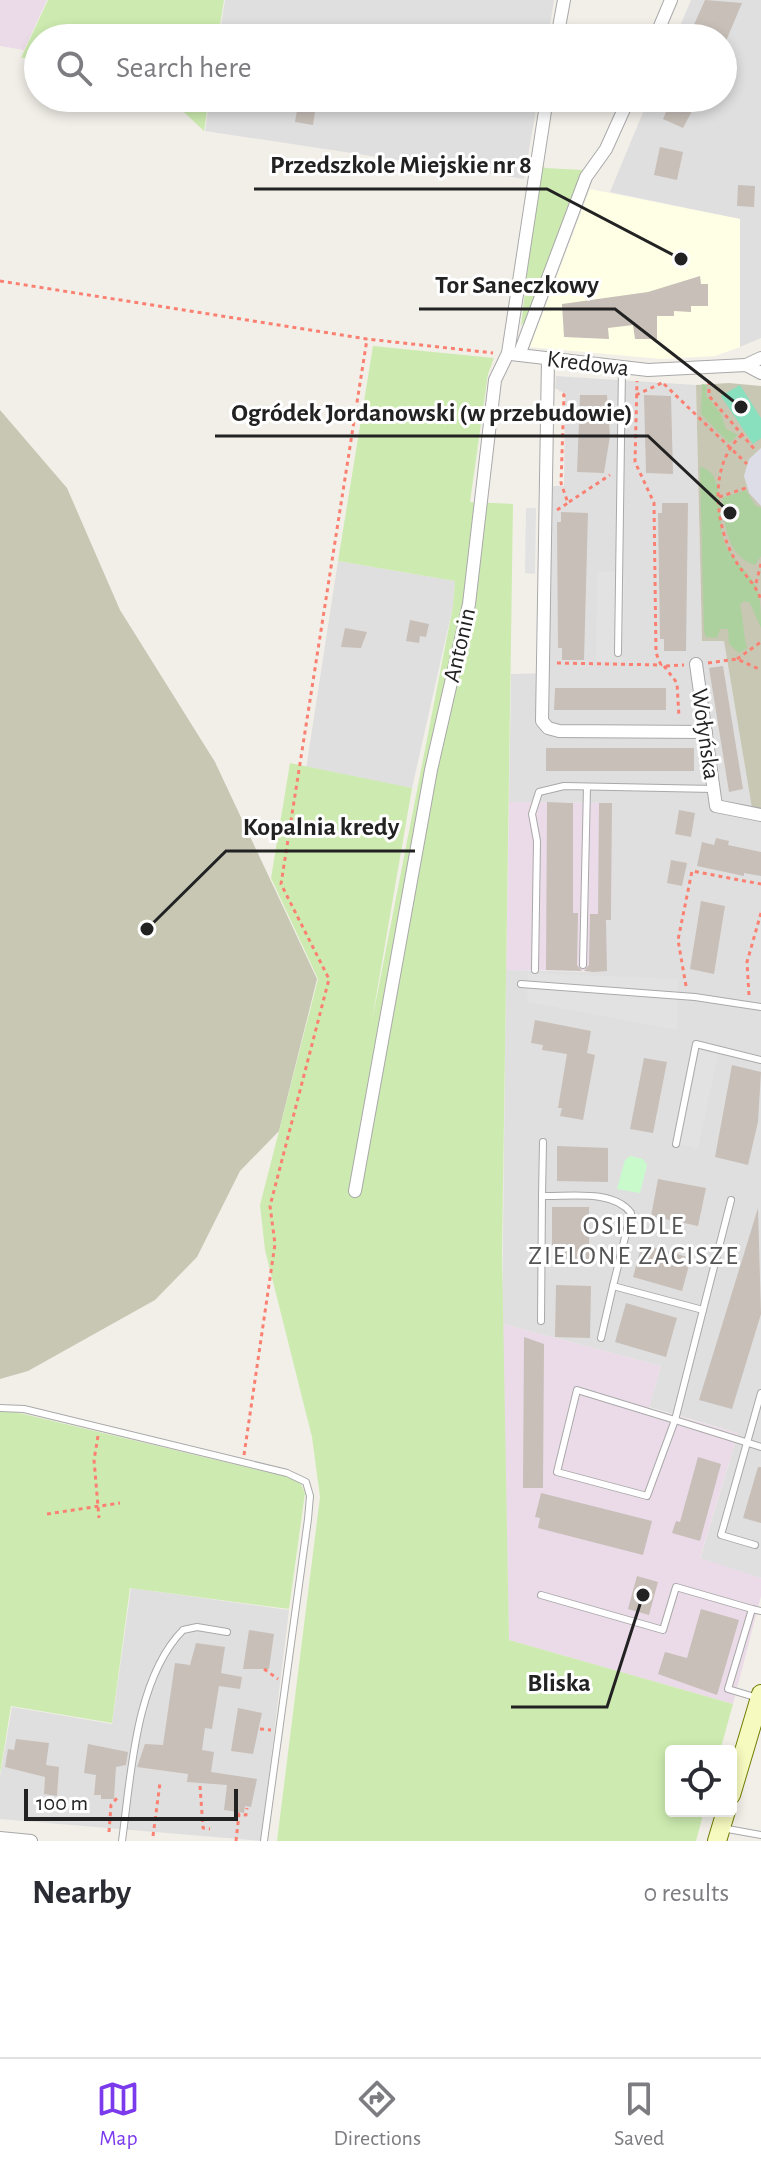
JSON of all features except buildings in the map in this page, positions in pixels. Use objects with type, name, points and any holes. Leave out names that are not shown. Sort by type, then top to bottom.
[{"type":"main road","points":[[737,1775],[760,1696]]},
{"type":"street","points":[[560,24],[564,0]]},
{"type":"street","points":[[661,24],[671,0]]},
{"type":"street","name":"Antonin","points":[[355,1191],[431,770],[469,604],[495,380],[514,354],[545,112]]},
{"type":"street","points":[[514,354],[586,177],[606,149],[623,112]]},
{"type":"street","name":"Kredowa","points":[[514,354],[622,371],[698,370],[746,365]]},
{"type":"street","points":[[746,365],[761,358]]},
{"type":"street","points":[[548,359],[542,721],[548,728],[559,731],[706,732]]},
{"type":"street","points":[[746,365],[761,373]]},
{"type":"street","name":"Wołyńska","points":[[696,664],[716,806],[761,815]]},
{"type":"street","points":[[0,1838],[31,1841]]},
{"type":"lane","points":[[618,653],[622,371]]},
{"type":"lane","points":[[535,970],[537,841],[532,814],[539,792],[564,786],[714,789]]},
{"type":"lane","points":[[583,965],[587,787]]},
{"type":"lane","points":[[521,984],[695,997],[761,1007]]},
{"type":"lane","points":[[676,1144],[696,1044],[761,1060]]},
{"type":"lane","points":[[541,1321],[543,1142]]},
{"type":"lane","points":[[542,1196],[607,1198],[626,1207],[631,1213],[601,1338]]},
{"type":"lane","points":[[731,1200],[675,1420],[647,1496],[557,1472],[577,1390],[675,1420],[747,1442],[761,1447]]},
{"type":"lane","points":[[613,1286],[703,1310]]},
{"type":"lane","points":[[755,1545],[721,1535],[761,1393]]},
{"type":"lane","points":[[0,1408],[24,1409],[297,1476],[309,1489],[264,1841]]},
{"type":"lane","points":[[541,1595],[663,1630],[676,1587],[761,1611]]},
{"type":"lane","points":[[752,1609],[728,1689],[760,1696]]},
{"type":"lane","points":[[122,1841],[141,1714],[164,1655],[183,1630],[197,1627],[227,1632]]},
{"type":"lane","points":[[722,1827],[761,1835]]},
{"type":"path","points":[[0,281],[367,339],[514,354]]},
{"type":"path","points":[[243,1463],[275,1244],[270,1206],[329,979],[281,884],[367,339]]},
{"type":"path","points":[[622,371],[637,375],[635,462],[654,503],[656,653],[677,683],[679,732]]},
{"type":"path","points":[[664,376],[664,384],[747,464]]},
{"type":"path","points":[[709,377],[709,396],[756,451]]},
{"type":"path","points":[[636,395],[664,384]]},
{"type":"path","points":[[554,388],[564,395],[561,483],[568,503]]},
{"type":"path","points":[[742,435],[729,446],[720,474],[719,497],[726,540],[736,562],[756,583],[761,600]]},
{"type":"path","points":[[554,512],[614,472]]},
{"type":"path","points":[[719,497],[746,488]]},
{"type":"path","points":[[756,583],[761,564]]},
{"type":"path","points":[[553,663],[696,664],[737,659],[761,642]]},
{"type":"path","points":[[737,659],[761,670]]},
{"type":"path","points":[[697,987],[684,985],[678,940],[692,871],[761,884]]},
{"type":"path","points":[[749,995],[747,962],[761,913]]},
{"type":"path","points":[[736,993],[761,996]]},
{"type":"path","points":[[99,1518],[94,1460],[100,1428]]},
{"type":"path","points":[[47,1514],[120,1503]]},
{"type":"path","points":[[264,1669],[286,1681]]},
{"type":"path","points":[[153,1836],[160,1783]]},
{"type":"path","points":[[200,1786],[203,1828],[210,1829]]},
{"type":"path","points":[[109,1832],[111,1805],[117,1790]]},
{"type":"path","points":[[236,1841],[239,1814],[246,1815],[247,1808]]},
{"type":"shaded area","points":[[0,0],[47,0],[36,24],[24,24],[24,50],[0,46]]},
{"type":"shaded area","points":[[225,0],[554,0],[550,24],[221,24]]},
{"type":"shaded area","points":[[691,0],[761,0],[761,338],[740,347],[739,219],[610,192],[643,112],[737,112],[737,24],[681,24]]},
{"type":"shaded area","points":[[208,112],[536,112],[524,179],[205,131]]},
{"type":"shaded area","points":[[590,189],[740,219],[740,347],[715,356],[661,359],[530,347]]},
{"type":"shaded area","points":[[556,376],[696,385],[702,640],[724,640],[754,817],[761,818],[761,1578],[700,1559],[738,1433],[649,1407],[661,1366],[502,1324],[506,970],[593,972],[606,920],[611,920],[612,803],[509,802],[511,674],[547,673],[549,486],[564,486],[565,394],[555,388]]},
{"type":"shaded area","points":[[729,383],[761,386],[761,810],[752,808],[724,641],[702,641],[696,385]]},
{"type":"shaded area","points":[[0,410],[67,488],[120,610],[215,762],[317,979],[279,1131],[240,1171],[197,1257],[155,1300],[28,1371],[0,1379]]},
{"type":"shaded area","points":[[761,448],[761,506],[749,493],[744,476],[749,459]]},
{"type":"shaded area","points":[[526,508],[536,508],[535,574],[525,573]]},
{"type":"shaded area","points":[[338,561],[455,581],[453,606],[412,788],[306,769]]},
{"type":"shaded area","points":[[625,571],[622,662],[596,661],[597,572]]},
{"type":"shaded area","points":[[509,802],[612,803],[611,920],[606,921],[607,971],[506,970]]},
{"type":"shaded area","points":[[528,973],[678,979],[677,1030],[527,1002]]},
{"type":"shaded area","points":[[700,1050],[718,1055],[698,1149],[680,1144]]},
{"type":"shaded area","points":[[502,1324],[661,1366],[649,1408],[738,1433],[700,1558],[761,1578],[761,1596],[733,1704],[509,1640]]},
{"type":"shaded area","points":[[131,1588],[289,1610],[261,1841],[0,1819],[0,1776],[12,1707],[112,1724]]},
{"type":"green space","points":[[48,0],[224,0],[220,24],[37,24]]},
{"type":"green space","points":[[184,112],[207,112],[204,131]]},
{"type":"green space","points":[[540,162],[545,168],[583,170],[529,316],[521,326]]},
{"type":"green space","points":[[373,346],[494,358],[488,374],[470,502],[513,504],[502,1254],[509,1640],[733,1704],[722,1745],[665,1745],[665,1817],[702,1817],[696,1841],[277,1841],[320,1497],[312,1437],[265,1250],[260,1205],[318,979],[271,878],[290,763],[412,788],[371,1026],[453,606],[455,581],[338,561]]},
{"type":"green space","points":[[702,384],[707,385],[706,395],[721,414],[726,429],[738,435],[729,443],[701,414]]},
{"type":"green space","points":[[740,385],[761,418],[761,438],[753,444],[721,396]]},
{"type":"green space","points":[[700,467],[708,470],[717,485],[721,529],[726,545],[755,584],[758,594],[761,628],[750,603],[744,601],[740,605],[747,648],[739,653],[729,644],[728,629],[720,629],[717,638],[706,637],[704,631]]},
{"type":"green space","points":[[746,490],[755,505],[761,508],[761,556],[755,565],[745,561],[733,547],[723,508],[722,498]]},
{"type":"green space","points":[[630,1156],[643,1159],[647,1165],[640,1193],[617,1189],[625,1160]]},
{"type":"green space","points":[[11,1411],[292,1478],[301,1484],[305,1493],[289,1609],[130,1588],[112,1723],[11,1706],[0,1774],[0,1412]]},
{"type":"place","name":"Przedszkole Miejskie nr 8","points":[[681,259]]},
{"type":"place","name":"Tor Saneczkowy","points":[[741,407]]},
{"type":"place","name":"Ogródek Jordanowski (w przebudowie)","points":[[730,513]]},
{"type":"place","name":"Kopalnia kredy","points":[[147,929]]},
{"type":"place","name":"Bliska","points":[[643,1595]]},
{"type":"district","name":"OSIEDLE ZIELONE ZACISZE","points":[[634,1240]]}]
